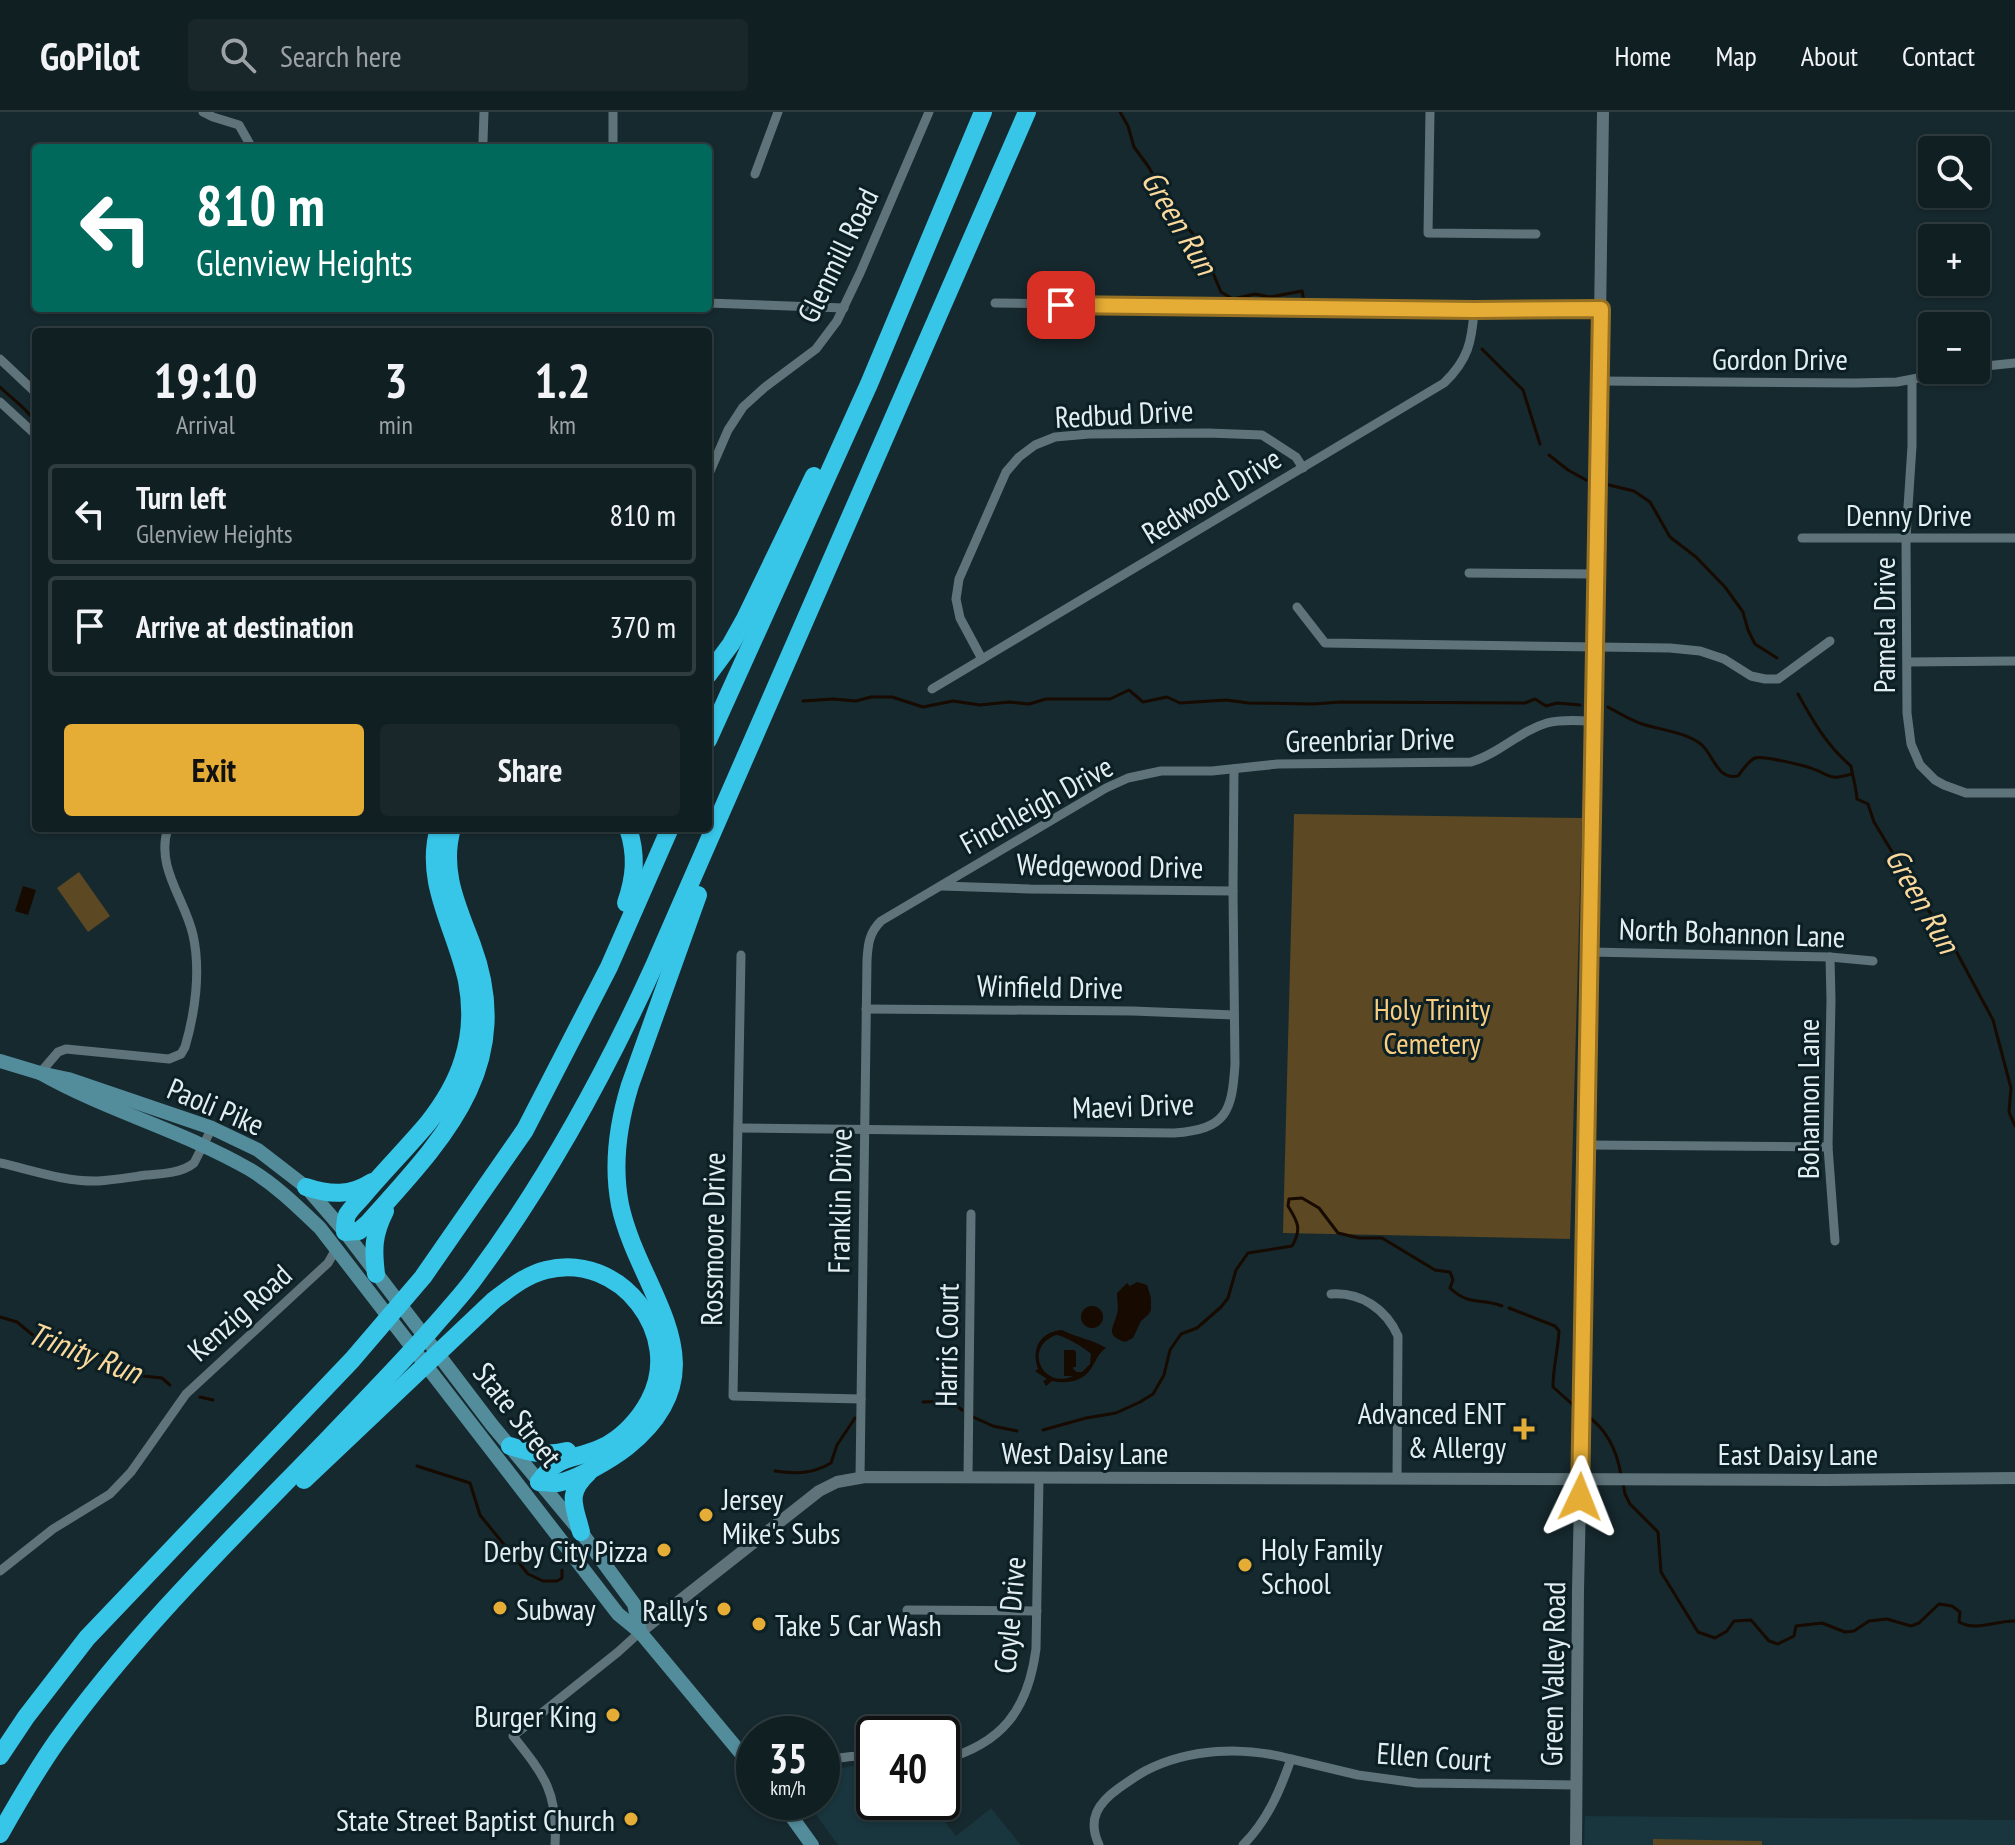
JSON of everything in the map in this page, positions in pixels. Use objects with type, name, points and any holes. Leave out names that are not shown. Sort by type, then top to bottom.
[{"type":"highway","points":[[712,731],[869,384],[983,112]]},
{"type":"highway","points":[[0,1834],[35,1774],[70,1724],[169,1605],[351,1436],[473,1280],[532,1195],[591,1096],[654,966],[1027,112]]},
{"type":"highway","points":[[712,670],[745,619],[826,450],[901,307]]},
{"type":"highway","points":[[581,1532],[574,1513],[576,1487],[585,1476],[637,1439],[660,1412],[673,1378],[674,1359],[668,1322],[633,1246],[620,1204],[616,1158],[623,1110],[764,715]]},
{"type":"highway","points":[[306,1187],[336,1194],[355,1191],[374,1180],[428,1123],[449,1093],[464,1059],[470,1021],[467,981],[436,880],[434,860],[438,832]]},
{"type":"highway","points":[[340,1241],[359,1231],[434,1145],[459,1110],[476,1074],[485,1036],[485,995],[482,975],[449,879],[447,860],[451,832]]},
{"type":"highway","points":[[581,1024],[633,883],[635,862],[629,832]]},
{"type":"highway","points":[[0,1756],[87,1638],[371,1339],[423,1277],[525,1130],[609,967],[668,832]]},
{"type":"highway","points":[[340,1241],[346,1217],[388,1166]]},
{"type":"highway","points":[[376,1274],[374,1237],[391,1196]]},
{"type":"highway","points":[[394,1384],[493,1301],[530,1276],[548,1270],[585,1269],[620,1283],[645,1310],[658,1343],[660,1362],[651,1398],[630,1427],[604,1447],[553,1465],[532,1488]]},
{"type":"highway","points":[[510,1446],[547,1454],[616,1437]]},
{"type":"highway","points":[[532,1488],[569,1480],[608,1460]]},
{"type":"main road","name":"Paoli Pike","points":[[0,1061],[68,1079],[212,1128],[258,1150],[306,1187],[340,1241]]},
{"type":"main road","name":"Paoli Pike","points":[[40,1073],[68,1089],[203,1146],[249,1169],[277,1188],[320,1228],[340,1241]]},
{"type":"main road","name":"State Street","points":[[340,1241],[376,1274],[510,1446],[532,1488],[581,1532],[634,1604],[640,1632]]},
{"type":"main road","name":"State Street","points":[[340,1241],[373,1295],[532,1488],[618,1614],[640,1632],[736,1747]]},
{"type":"main road","points":[[794,1820],[812,1845]]},
{"type":"street","points":[[203,112],[239,125],[250,144]]},
{"type":"street","points":[[483,141],[484,112]]},
{"type":"street","points":[[613,112],[613,144]]},
{"type":"street","points":[[755,174],[778,112]]},
{"type":"street","name":"Glenmill Road","points":[[713,453],[743,407],[824,340],[844,308],[929,112]]},
{"type":"street","points":[[1430,112],[1428,233],[1536,234]]},
{"type":"street","name":"Green Valley Road","points":[[1576,1845],[1603,112]]},
{"type":"street","points":[[712,303],[844,308]]},
{"type":"street","points":[[995,303],[1601,309]]},
{"type":"street","name":"Redwood Drive","points":[[932,689],[1444,383],[1459,367],[1468,350],[1474,310]]},
{"type":"street","points":[[0,359],[32,389]]},
{"type":"street","points":[[1990,366],[2015,363]]},
{"type":"street","name":"Gordon Drive","points":[[1599,381],[1855,383],[1918,379]]},
{"type":"street","name":"Pamela Drive","points":[[1912,380],[1912,446],[1906,538],[1909,734],[1920,765],[1935,780],[1966,793],[2015,793]]},
{"type":"street","points":[[0,402],[32,431]]},
{"type":"street","name":"Redbud Drive","points":[[982,659],[960,618],[957,589],[1006,472],[1035,445],[1055,437],[1089,434],[1262,435],[1296,457],[1303,468]]},
{"type":"street","name":"Denny Drive","points":[[1802,538],[2015,538]]},
{"type":"street","points":[[1469,573],[1596,574]]},
{"type":"street","points":[[1297,607],[1325,643],[1670,648],[1700,651],[1724,659],[1751,676],[1765,679],[1778,679],[1830,641]]},
{"type":"street","points":[[1908,662],[2015,661]]},
{"type":"street","name":"Greenbriar Drive","points":[[1234,769],[1278,764],[1471,762],[1545,724],[1593,721]]},
{"type":"street","name":"Finchleigh Drive","points":[[875,926],[1060,814],[1128,778],[1161,771],[1234,769]]},
{"type":"street","name":"Maevi Drive","points":[[738,1128],[1174,1133],[1195,1132],[1213,1126],[1225,1112],[1232,1095],[1235,1064],[1234,769]]},
{"type":"street","points":[[40,1073],[58,1052],[66,1049],[169,1059],[181,1054],[185,1047],[195,989],[195,948],[188,919],[167,869],[164,848],[167,832]]},
{"type":"street","name":"Wedgewood Drive","points":[[939,886],[1233,891]]},
{"type":"street","name":"Franklin Drive","points":[[860,1478],[866,1009],[868,941],[875,926]]},
{"type":"street","name":"North Bohannon Lane","points":[[1590,952],[1830,957],[1873,961]]},
{"type":"street","name":"Rossmoore Drive","points":[[741,955],[733,1396],[861,1399]]},
{"type":"street","name":"Bohannon Lane","points":[[1830,957],[1828,1147],[1835,1241]]},
{"type":"street","name":"Winfield Drive","points":[[866,1009],[1234,1015]]},
{"type":"street","points":[[0,1163],[59,1177],[97,1181],[156,1174],[186,1169],[194,1163],[212,1128]]},
{"type":"street","points":[[1588,1145],[1828,1147]]},
{"type":"street","name":"Harris Court","points":[[968,1477],[971,1214]]},
{"type":"street","name":"Kenzig Road","points":[[0,1571],[53,1529],[110,1494],[131,1472],[186,1394],[328,1263],[340,1241]]},
{"type":"street","points":[[1331,1294],[1347,1293],[1362,1298],[1393,1324],[1398,1336],[1397,1479]]},
{"type":"street","name":"West Daisy Lane","points":[[640,1632],[811,1497],[837,1482],[860,1478],[1581,1478]]},
{"type":"street","name":"Coyle Drive","points":[[960,1754],[986,1741],[1003,1727],[1018,1709],[1032,1675],[1036,1649],[1039,1478]]},
{"type":"street","name":"East Daisy Lane","points":[[1581,1478],[2015,1478]]},
{"type":"street","points":[[907,1610],[1037,1611]]},
{"type":"street","points":[[555,1845],[555,1812],[551,1792],[545,1778],[513,1736],[640,1632]]},
{"type":"street","name":"Ellen Court","points":[[1099,1845],[1093,1826],[1098,1808],[1112,1793],[1142,1772],[1177,1758],[1230,1751],[1291,1759],[1358,1775],[1417,1783],[1576,1785]]},
{"type":"street","points":[[1243,1845],[1268,1814],[1291,1759]]},
{"type":"shaded area","points":[[23,886],[36,890],[28,915],[15,911]]},
{"type":"shaded area","points":[[1137,1282],[1147,1285],[1151,1310],[1141,1321],[1133,1338],[1125,1342],[1115,1337],[1112,1331],[1118,1311],[1117,1293],[1127,1283],[1130,1286]]},
{"type":"shaded area","points":[[1092,1306],[1100,1309],[1103,1317],[1100,1325],[1092,1328],[1084,1325],[1081,1317],[1084,1309]]},
{"type":"shaded area","points":[[1062,1330],[1106,1348],[1090,1370],[1078,1380],[1052,1381],[1046,1386],[1043,1381],[1047,1379],[1035,1371],[1038,1369],[1036,1354],[1039,1342],[1054,1331]],"holes":[[[1059,1336],[1091,1354],[1090,1364],[1082,1372],[1077,1372],[1073,1369],[1076,1367],[1076,1352],[1064,1350],[1064,1376],[1073,1376],[1063,1379],[1046,1373],[1039,1357],[1046,1341]]]},
{"type":"shaded area","points":[[856,1766],[856,1820],[944,1820],[956,1836],[991,1808],[1021,1845],[838,1845],[820,1820],[840,1820],[840,1768]]},
{"type":"shaded area","points":[[1585,1816],[2015,1820],[2015,1845],[1584,1845]]},
{"type":"green space","name":"Holy Trinity Cemetery","points":[[1294,814],[1582,818],[1570,1239],[1283,1233]]},
{"type":"green space","points":[[79,872],[110,916],[88,932],[57,888]]},
{"type":"green space","points":[[1653,1839],[1762,1841],[1762,1845],[1653,1845]]},
{"type":"waterway","name":"Green Run","points":[[1120,112],[1134,147],[1175,213],[1200,242],[1221,292],[1233,299],[1255,294],[1270,297],[1302,291],[1304,301]]},
{"type":"waterway","name":"Green Run","points":[[1482,349],[1523,390],[1540,444]]},
{"type":"waterway","points":[[0,387],[32,417]]},
{"type":"waterway","name":"Green Run","points":[[1549,455],[1586,480]]},
{"type":"waterway","name":"Green Run","points":[[1609,485],[1634,491],[1650,502],[1670,537],[1696,557],[1725,587],[1743,612],[1755,644],[1777,658]]},
{"type":"waterway","points":[[803,701],[892,697],[923,707],[953,701],[980,705],[1009,702],[1029,704],[1046,699],[1110,699],[1129,690],[1143,702],[1167,697],[1180,703],[1226,700],[1313,704],[1525,703],[1535,699],[1546,706],[1557,703],[1580,705]]},
{"type":"waterway","name":"Green Run","points":[[1798,694],[1828,742],[1851,766],[1857,799],[1868,804],[1874,822],[1923,903],[1948,936],[1993,1020],[2011,1088],[2009,1112],[2015,1126]]},
{"type":"waterway","points":[[1608,707],[1638,722],[1696,741],[1721,771],[1731,776],[1738,776],[1750,761],[1759,757],[1804,766],[1832,777],[1852,774]]},
{"type":"waterway","name":"Trinity Run","points":[[1043,1430],[1116,1413],[1153,1394],[1164,1375],[1170,1350],[1181,1334],[1197,1328],[1221,1307],[1228,1298],[1236,1270],[1248,1253],[1292,1246],[1298,1226],[1288,1206],[1289,1199],[1302,1198],[1319,1208],[1338,1233],[1359,1238],[1382,1238],[1435,1270],[1450,1272],[1453,1280],[1450,1288],[1457,1294],[1502,1306]]},
{"type":"waterway","name":"Trinity Run","points":[[1509,1308],[1555,1326],[1559,1331],[1553,1387],[1580,1411]]},
{"type":"waterway","name":"Trinity Run","points":[[0,1317],[17,1322],[34,1336],[94,1350],[113,1363],[143,1376],[162,1378],[170,1385]]},
{"type":"waterway","name":"Trinity Run","points":[[200,1397],[213,1400]]},
{"type":"waterway","name":"Trinity Run","points":[[923,1402],[951,1401],[962,1410]]},
{"type":"waterway","name":"Trinity Run","points":[[1586,1415],[1610,1441],[1621,1475]]},
{"type":"waterway","name":"Trinity Run","points":[[973,1417],[993,1426],[1017,1431]]},
{"type":"waterway","name":"Trinity Run","points":[[775,1471],[804,1472],[831,1463],[837,1445],[855,1418]]},
{"type":"waterway","name":"Trinity Run","points":[[417,1466],[470,1483],[480,1515],[528,1574],[543,1581],[557,1581],[562,1578],[562,1570]]},
{"type":"waterway","name":"Trinity Run","points":[[1623,1483],[1630,1504],[1658,1532],[1661,1572],[1698,1632],[1715,1638],[1727,1631],[1734,1621],[1751,1620],[1769,1641],[1778,1644],[1794,1636],[1796,1626],[1822,1623],[1845,1632],[1854,1631],[1869,1621],[1887,1619],[1911,1626],[1919,1623],[1939,1604],[1952,1606],[1960,1612],[1959,1622],[1966,1625],[2015,1621]]},
{"type":"place","name":"Advanced ENT & Allergy","points":[[1524,1429]]},
{"type":"place","name":"Jersey Mike's Subs","points":[[706,1515]]},
{"type":"place","name":"Derby City Pizza","points":[[664,1550]]},
{"type":"place","name":"Holy Family School","points":[[1245,1565]]},
{"type":"place","name":"Subway","points":[[500,1608]]},
{"type":"place","name":"Rally's","points":[[724,1609]]},
{"type":"place","name":"Take 5 Car Wash","points":[[759,1624]]},
{"type":"place","name":"Burger King","points":[[613,1715]]},
{"type":"place","name":"State Street Baptist Church","points":[[631,1819]]},
{"type":"route","points":[[1061,305],[1601,309],[1580,1497]]}]
